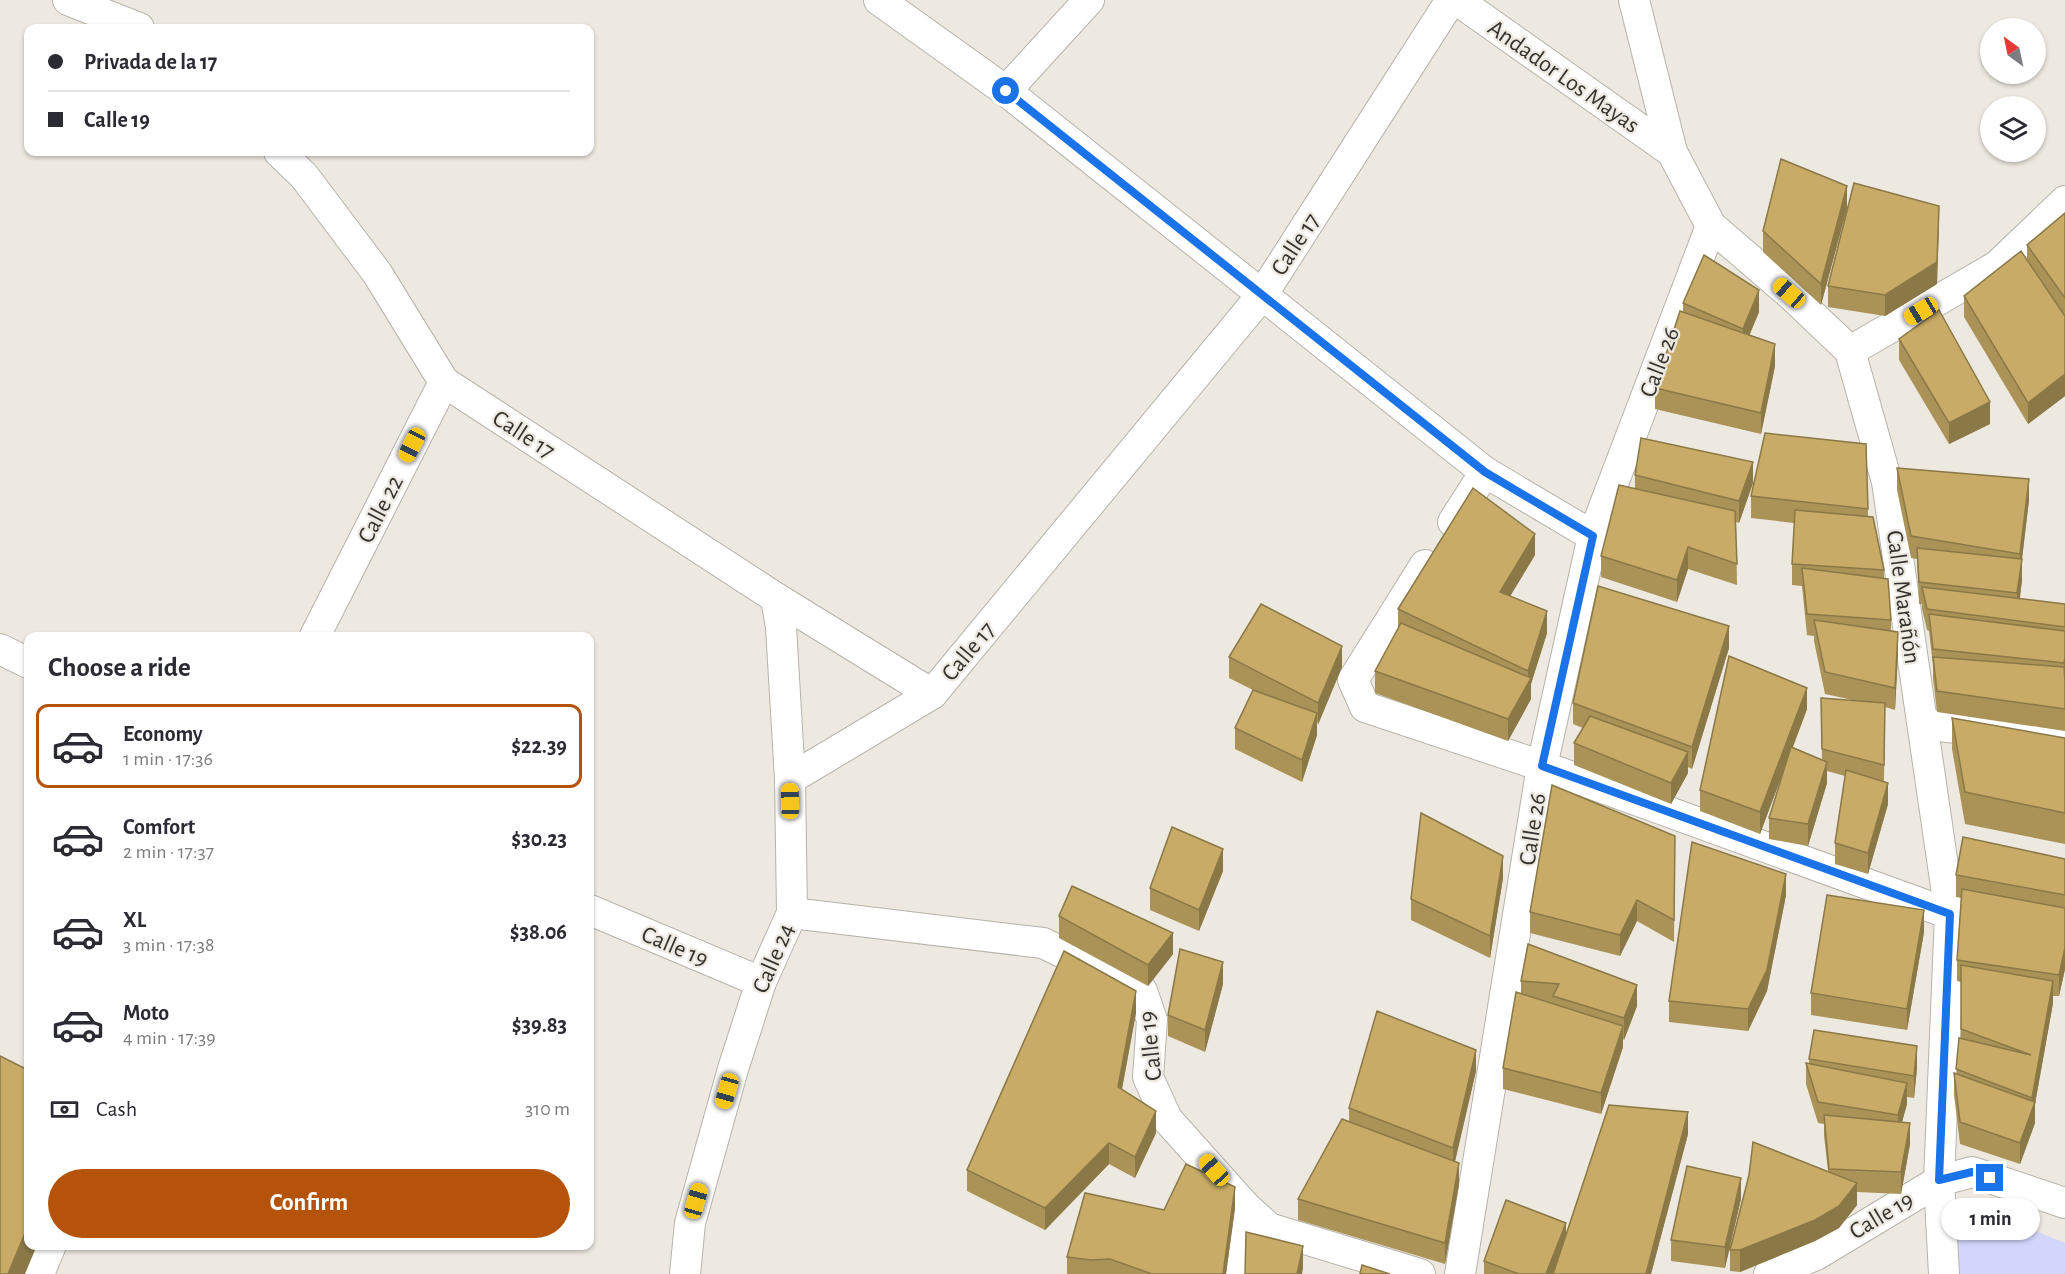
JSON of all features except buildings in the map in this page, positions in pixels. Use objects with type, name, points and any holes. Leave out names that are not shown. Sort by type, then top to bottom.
[{"type":"street","points":[[68,0],[129,24]]},
{"type":"street","points":[[879,0],[1006,91],[1485,472],[1593,536]]},
{"type":"street","points":[[1006,91],[1089,0]]},
{"type":"street","name":"Calle 17","points":[[283,156],[304,176],[377,273],[444,382],[776,598],[932,694],[1262,295],[1451,0]]},
{"type":"street","name":"Andador Los Mayas","points":[[1457,0],[1672,152]]},
{"type":"street","points":[[1634,0],[1672,152],[1711,226],[1789,293],[1850,351],[1996,267],[2065,201]]},
{"type":"street","name":"Calle 26","points":[[1460,1274],[1542,766],[1593,536],[1711,226]]},
{"type":"street","name":"Calle Marañón","points":[[1850,351],[1887,482],[1950,914],[1939,1180],[1944,1274]]},
{"type":"street","name":"Calle 22","points":[[317,632],[444,382]]},
{"type":"street","points":[[1485,472],[1353,680],[1365,707],[1542,766],[1950,914]]},
{"type":"street","name":"Calle 24","points":[[685,1274],[690,1223],[733,1069],[761,982],[792,914],[790,779],[781,627],[776,598]]},
{"type":"street","points":[[0,649],[24,661]]},
{"type":"street","points":[[790,779],[932,694]]},
{"type":"street","points":[[1923,724],[2065,741]]},
{"type":"street","name":"Calle 19","points":[[594,912],[761,982]]},
{"type":"street","name":"Calle 19","points":[[792,914],[1043,943],[1142,991],[1152,1020],[1148,1077],[1167,1119],[1244,1205],[1269,1228],[1420,1274]]},
{"type":"street","name":"Calle 19","points":[[1769,1274],[1816,1255],[1939,1180],[1972,1172],[2065,1203]]},
{"type":"street","points":[[1238,1274],[1244,1205]]},
{"type":"street","points":[[1822,1274],[1844,1237]]},
{"type":"street","points":[[39,1274],[49,1250]]},
{"type":"shaded area","points":[[1964,1202],[2065,1243],[2065,1274],[1954,1274],[1951,1212]]},
{"type":"route","points":[[1006,91],[1485,472],[1593,536],[1542,766],[1950,914],[1939,1180],[1972,1172],[1990,1178]]}]
